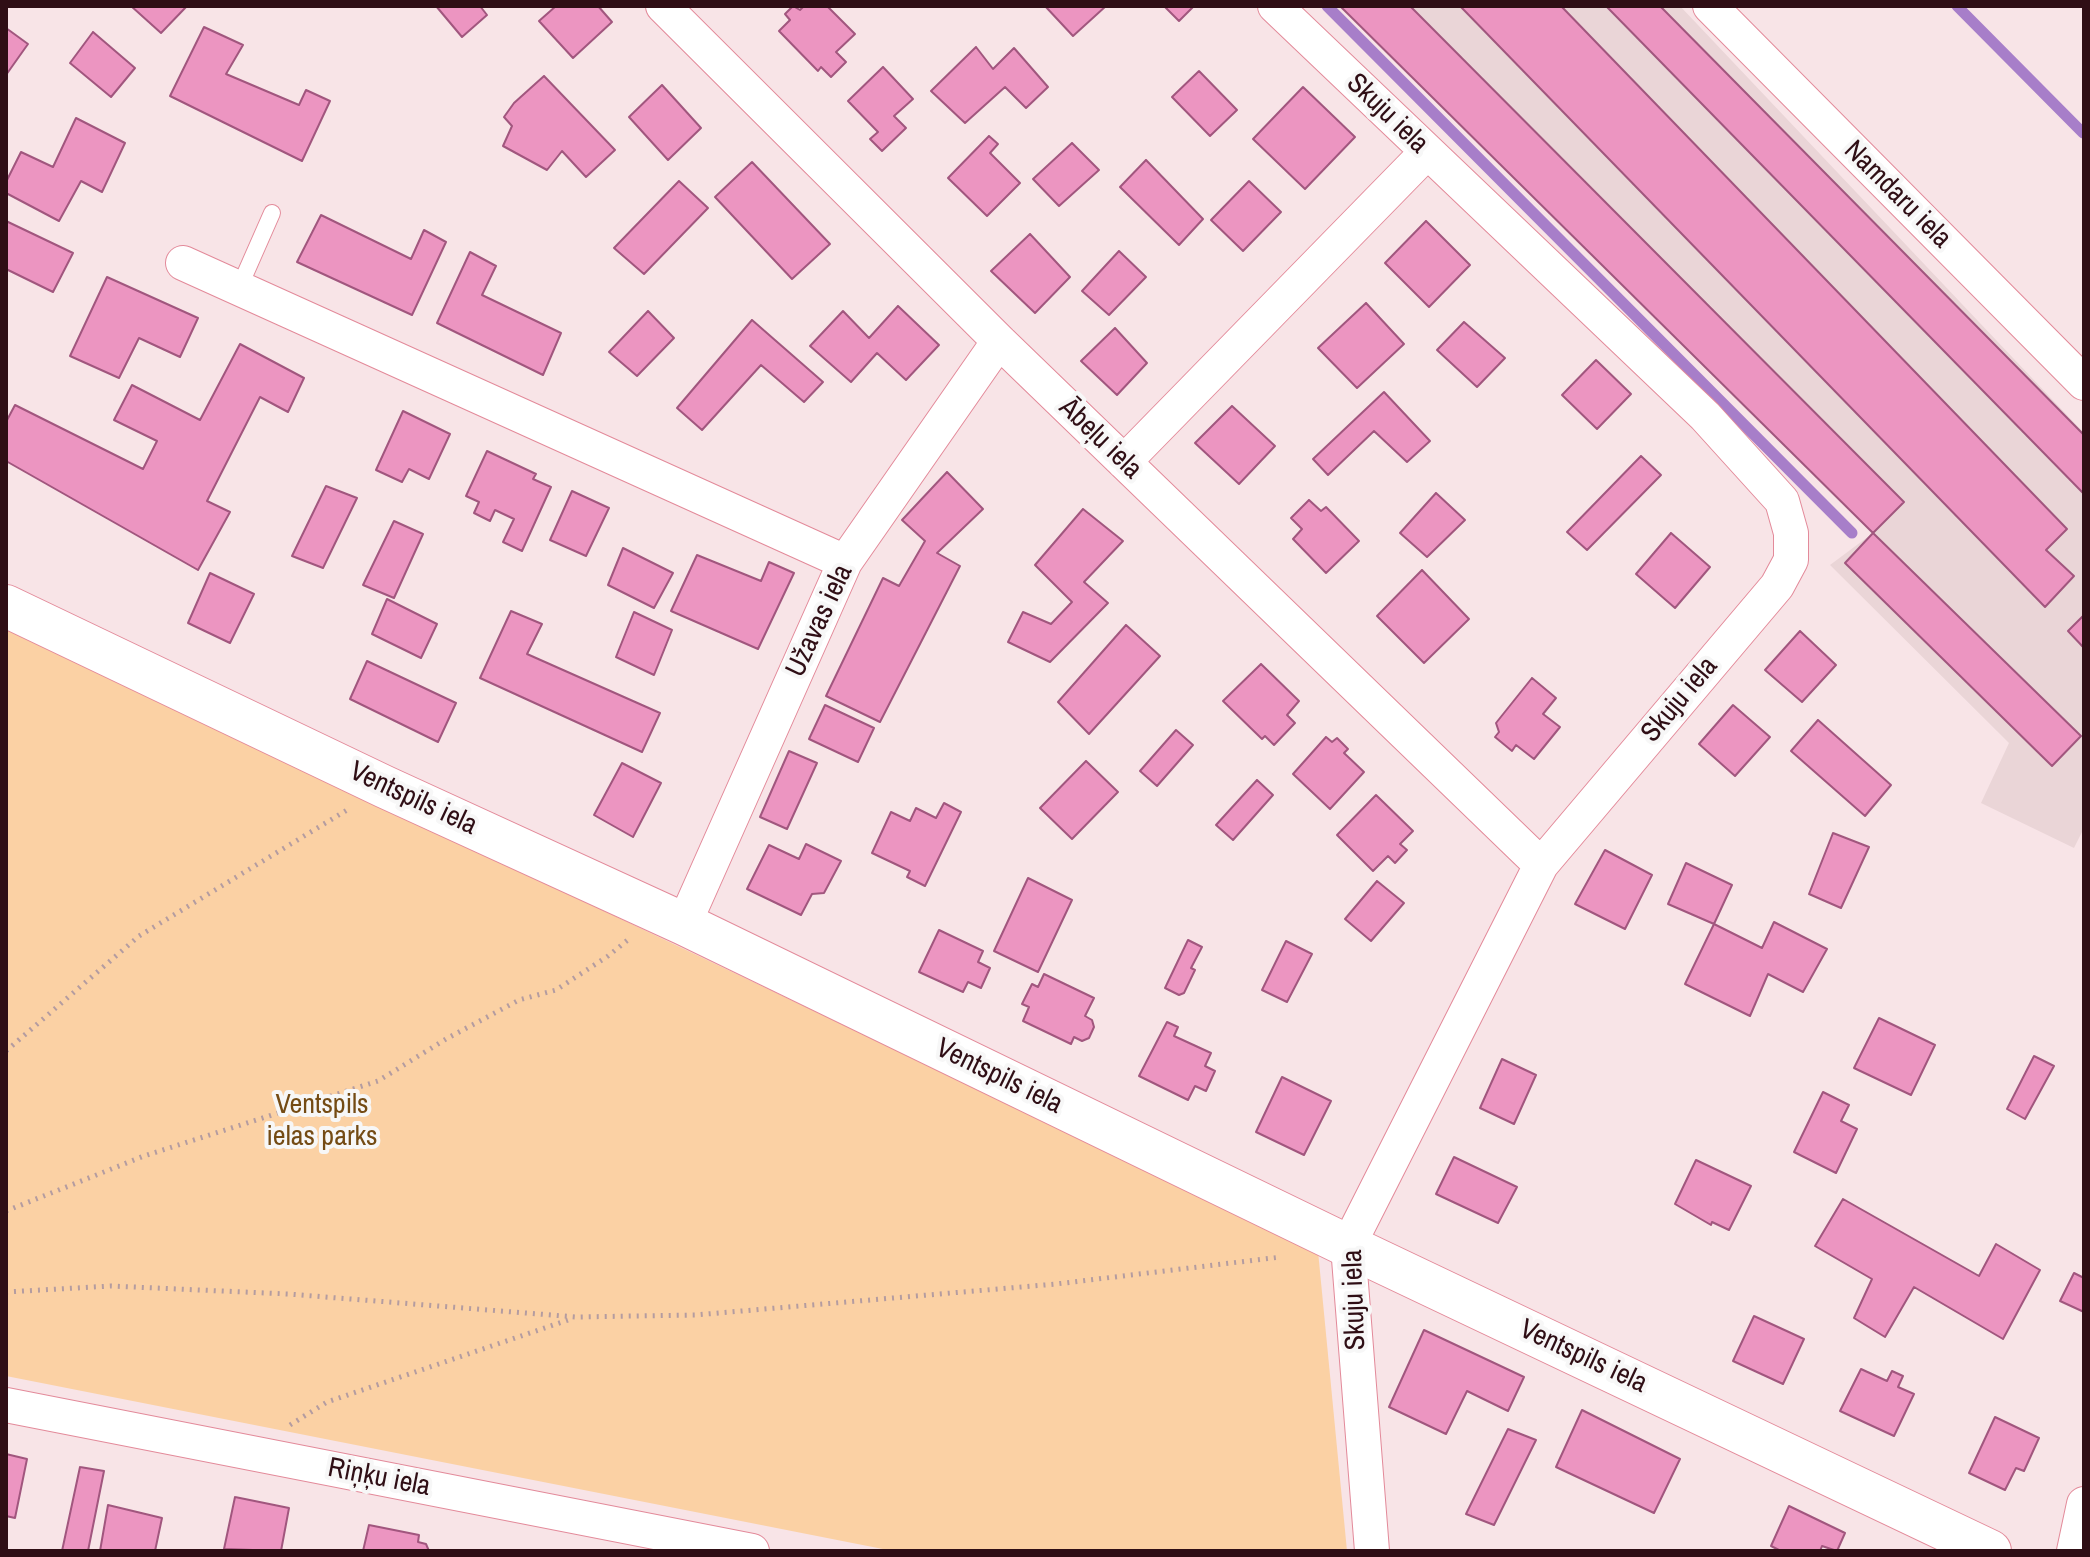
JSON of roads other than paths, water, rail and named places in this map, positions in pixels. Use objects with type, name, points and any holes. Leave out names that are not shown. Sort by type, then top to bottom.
[{"type":"street","name":"Ābeļu iela","points":[[663,6],[999,341],[1541,865]]},
{"type":"street","name":"Skuju iela","points":[[1275,6],[1705,416],[1782,501],[1791,533],[1791,560],[1777,586],[1541,865],[1348,1246],[1372,1551]]},
{"type":"street","name":"Namdaru iela","points":[[1710,6],[2084,383]]},
{"type":"street","points":[[1124,462],[1427,152]]},
{"type":"street","points":[[183,263],[845,562]]},
{"type":"street","name":"Užavas iela","points":[[672,919],[845,562],[999,341]]},
{"type":"street","name":"Ventspils iela","points":[[6,606],[385,787],[672,919],[1348,1246],[1990,1551]]},
{"type":"street","name":"Riņķu iela","points":[[6,1405],[752,1551]]},
{"type":"street","points":[[2074,1551],[2084,1504]]},
{"type":"lane","points":[[239,288],[272,213]]},
{"type":"waterway","points":[[1327,6],[1852,533]]},
{"type":"waterway","points":[[1957,6],[2083,133]]},
{"type":"park label","name":"Ventspils ielas parks","points":[[322,1121]]}]
